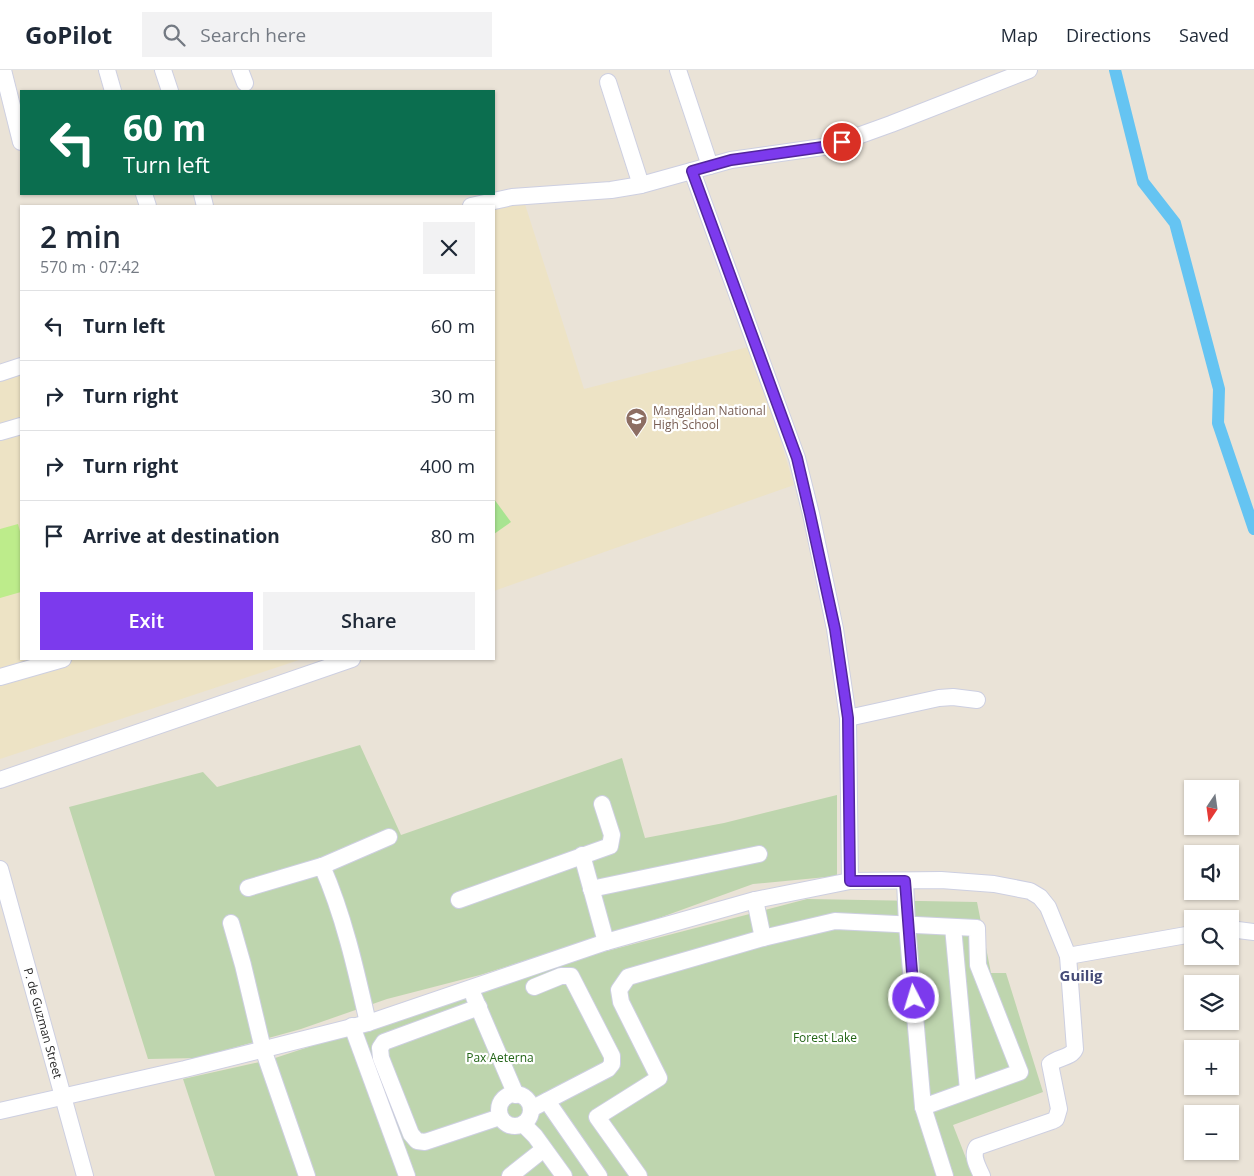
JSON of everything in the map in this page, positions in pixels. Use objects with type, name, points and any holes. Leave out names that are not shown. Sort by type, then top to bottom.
[{"type":"street","points":[[3,70],[7,120],[20,140]]},
{"type":"street","points":[[107,70],[114,90]]},
{"type":"street","points":[[163,70],[170,90]]},
{"type":"street","points":[[678,70],[710,166]]},
{"type":"street","points":[[476,205],[512,197],[611,190],[641,185],[710,166],[768,154],[830,146],[882,128],[1029,70]]},
{"type":"street","points":[[608,82],[641,185]]},
{"type":"street","points":[[692,171],[797,458],[835,629],[848,718],[850,881]]},
{"type":"street","points":[[0,373],[20,366]]},
{"type":"street","points":[[0,432],[20,426]]},
{"type":"street","points":[[0,677],[60,660]]},
{"type":"street","points":[[0,780],[349,660]]},
{"type":"street","points":[[848,718],[939,698],[953,697],[977,700]]},
{"type":"street","points":[[459,900],[610,846],[612,835],[602,804]]},
{"type":"street","points":[[248,888],[322,866],[389,837]]},
{"type":"street","points":[[591,889],[759,854]]},
{"type":"street","points":[[582,855],[606,942]]},
{"type":"street","points":[[322,866],[329,880],[355,965],[360,1024],[407,1176]]},
{"type":"street","name":"P. de Guzman Street","points":[[0,869],[64,1096],[84,1176]]},
{"type":"street","points":[[0,1111],[185,1069],[360,1024],[606,942],[754,900],[850,881],[941,880],[1012,886],[1030,891],[1040,897],[1048,907],[1068,956],[1076,1048],[1072,1054],[1050,1064],[1059,1110],[1058,1114],[1052,1121],[977,1147],[974,1152],[982,1176]]},
{"type":"street","points":[[905,881],[923,1107],[945,1176]]},
{"type":"street","points":[[754,900],[763,938]]},
{"type":"street","points":[[639,1176],[597,1117],[659,1078],[621,1002],[619,990],[628,977],[763,938],[835,921],[977,928],[978,965],[1020,1072],[923,1107]]},
{"type":"street","points":[[231,924],[263,1049],[307,1176]]},
{"type":"street","points":[[953,926],[968,1090]]},
{"type":"street","points":[[1239,930],[1254,932]]},
{"type":"street","points":[[1068,956],[1184,935]]},
{"type":"street","points":[[516,1094],[502,1101],[498,1112],[507,1125],[518,1126],[547,1101],[608,1069],[613,1060],[571,976],[561,976],[534,987]]},
{"type":"street","points":[[471,988],[516,1094],[526,1099],[527,1117],[544,1149],[564,1176]]},
{"type":"street","points":[[478,1007],[384,1042],[380,1048],[381,1058],[411,1134],[417,1141],[425,1142],[500,1117]]},
{"type":"street","points":[[547,1101],[599,1176]]},
{"type":"street","points":[[510,1176],[544,1149]]},
{"type":"shaded area","name":"Mangaldan National High School","points":[[523,198],[584,389],[752,346],[794,485],[495,591],[495,206]]},
{"type":"shaded area","points":[[20,367],[20,660],[299,660],[0,759],[0,375]]},
{"type":"green space","points":[[495,500],[511,522],[495,533]]},
{"type":"green space","points":[[18,524],[20,531],[20,592],[0,598],[0,529]]},
{"type":"green space","points":[[360,745],[401,835],[622,758],[645,838],[724,823],[837,795],[837,876],[753,884],[659,918],[480,975],[387,999],[301,1029],[197,1058],[148,1059],[69,807],[203,772],[217,787]]},
{"type":"green space","name":"Forest Lake","points":[[807,899],[977,902],[991,973],[1006,973],[1043,1092],[953,1125],[973,1176],[215,1176],[183,1079],[269,1060],[576,959]]},
{"type":"waterway","points":[[1115,70],[1143,182],[1175,223],[1219,389],[1218,423],[1254,529]]},
{"type":"place","name":"Mangaldan National High School","points":[[637,437]]},
{"type":"district","name":"Guilig","points":[[1081,976]]},
{"type":"route","points":[[842,142],[830,146],[731,160],[692,171],[797,458],[810,514],[835,629],[848,718],[850,881],[905,881],[914,998]]},
{"type":"park label","name":"Pax Aeterna","points":[[500,1058]]}]
